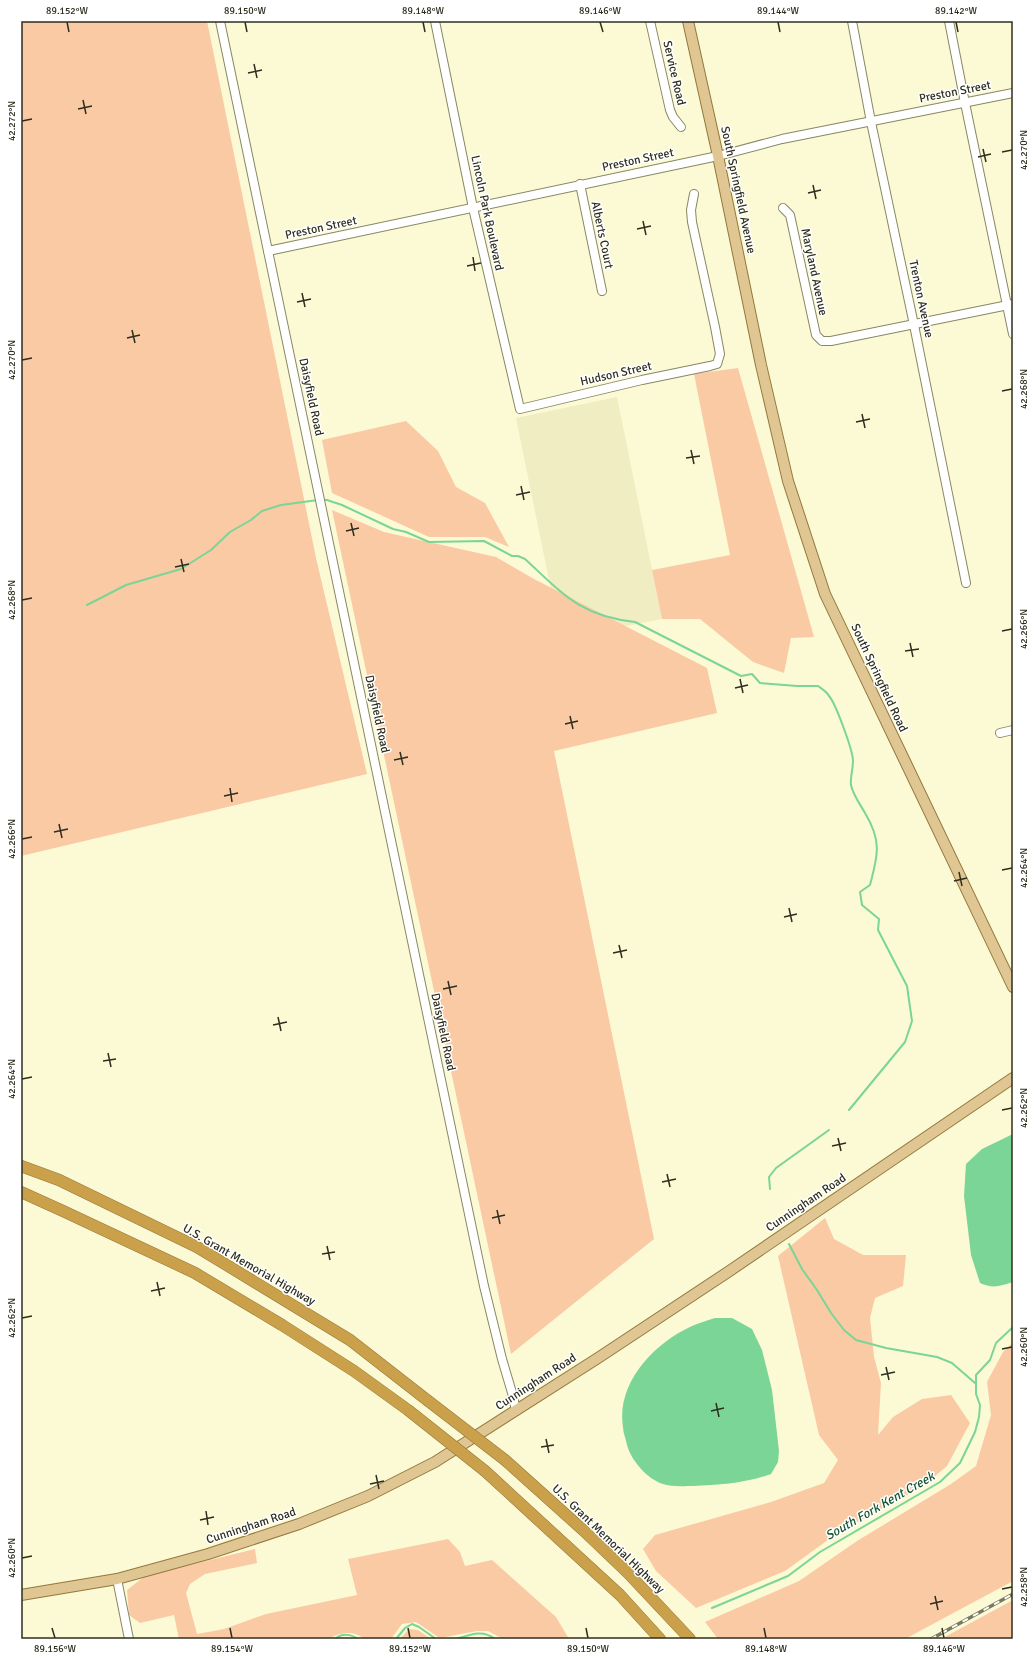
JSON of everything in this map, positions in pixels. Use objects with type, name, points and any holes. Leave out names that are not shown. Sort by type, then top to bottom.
[{"type":"highway","name":"U.S. Grant Memorial Highway","points":[[21,1166],[59,1180],[197,1247],[350,1340],[505,1460],[583,1530],[628,1573],[690,1639]]},
{"type":"highway","points":[[21,1192],[195,1273],[282,1325],[354,1371],[408,1410],[485,1471],[620,1595],[660,1639]]},
{"type":"main road","name":"South Springfield Avenue","points":[[688,21],[718,156],[761,365]]},
{"type":"main road","name":"South Springfield Road","points":[[761,365],[788,481],[825,594],[1013,987]]},
{"type":"main road","points":[[1011,1081],[1013,1073]]},
{"type":"main road","name":"Cunningham Road","points":[[21,1595],[117,1579],[208,1554],[299,1524],[368,1496],[435,1462],[516,1411],[740,1264],[1011,1081]]},
{"type":"street","name":"Daisyfield Road","points":[[220,21],[482,1278],[516,1411]]},
{"type":"street","name":"Lincoln Park Boulevard","points":[[435,21],[473,208],[520,409]]},
{"type":"street","name":"Service Road","points":[[650,21],[670,110],[681,127]]},
{"type":"street","name":"Trenton Avenue","points":[[852,21],[871,122],[914,324],[966,583]]},
{"type":"street","points":[[949,21],[965,103],[1010,305],[1013,334]]},
{"type":"street","name":"Preston Street","points":[[268,251],[718,156],[782,139],[1013,93]]},
{"type":"street","name":"Alberts Court","points":[[580,184],[602,291]]},
{"type":"street","name":"Hudson Street","points":[[520,409],[717,364],[720,354],[692,222],[691,210],[694,194]]},
{"type":"street","name":"Maryland Avenue","points":[[783,208],[790,215],[816,335],[822,341],[831,341],[914,324]]},
{"type":"street","points":[[914,324],[1010,305]]},
{"type":"street","points":[[1000,733],[1013,730]]},
{"type":"street","points":[[117,1579],[128,1639]]},
{"type":"shaded area","points":[[21,21],[207,21],[316,558],[367,774],[21,856]]},
{"type":"shaded area","points":[[738,368],[814,637],[791,638],[784,673],[753,662],[700,619],[662,619],[652,570],[730,555],[694,374]]},
{"type":"shaded area","points":[[617,397],[662,619],[561,639],[516,418]]},
{"type":"shaded area","points":[[406,421],[438,451],[456,487],[485,503],[509,547],[485,537],[429,537],[332,493],[322,440]]},
{"type":"shaded area","points":[[332,510],[384,532],[496,557],[534,579],[707,668],[717,713],[554,751],[654,1239],[511,1354]]},
{"type":"shaded area","points":[[1013,1134],[1013,1282],[1000,1286],[989,1286],[980,1283],[971,1255],[964,1196],[966,1164],[982,1149]]},
{"type":"shaded area","points":[[825,1218],[834,1239],[863,1255],[906,1255],[903,1286],[875,1298],[870,1318],[874,1357],[881,1383],[878,1435],[893,1417],[922,1399],[951,1395],[970,1423],[947,1466],[922,1487],[839,1532],[785,1571],[696,1608],[656,1571],[643,1549],[655,1535],[771,1502],[824,1483],[838,1460],[819,1435],[778,1256]]},
{"type":"shaded area","points":[[715,1318],[732,1318],[752,1329],[762,1350],[772,1390],[779,1451],[778,1462],[771,1474],[762,1477],[723,1484],[693,1486],[666,1485],[657,1482],[640,1468],[629,1451],[623,1429],[622,1411],[625,1395],[641,1366],[664,1343],[678,1333],[692,1326]]},
{"type":"shaded area","points":[[1013,1342],[1013,1581],[905,1639],[718,1639],[705,1622],[799,1581],[857,1541],[951,1484],[976,1466],[991,1415],[987,1382],[1003,1352]]},
{"type":"shaded area","points":[[448,1539],[460,1552],[465,1566],[492,1560],[556,1617],[569,1639],[503,1639],[488,1631],[477,1631],[438,1637],[416,1622],[402,1624],[391,1639],[364,1639],[356,1634],[346,1633],[329,1639],[179,1639],[174,1615],[140,1623],[129,1615],[127,1590],[145,1576],[255,1549],[257,1563],[205,1574],[190,1584],[186,1593],[197,1634],[224,1629],[266,1614],[357,1595],[348,1559]]},
{"type":"shaded area","points":[[1013,1600],[1013,1639],[941,1639]]},
{"type":"shaded area","points":[[409,1629],[418,1630],[431,1639],[400,1639]]},
{"type":"waterway","points":[[87,605],[126,585],[181,569],[211,550],[230,532],[251,520],[262,511],[281,505],[318,500]]},
{"type":"waterway","points":[[322,500],[327,500],[342,505],[393,529],[406,532],[429,542],[484,541],[512,556],[518,556],[525,559],[562,593],[586,609],[600,615],[635,622],[741,676],[752,674],[760,683],[818,686],[827,693],[836,708],[850,748],[853,761],[851,779],[852,789],[870,823],[876,840],[877,848],[875,865],[870,885],[860,892],[862,905],[879,919],[878,930],[907,986],[912,1021],[905,1042],[849,1110]]},
{"type":"waterway","points":[[770,1189],[769,1177],[776,1168],[829,1130]]},
{"type":"waterway","points":[[789,1244],[802,1269],[831,1313],[844,1330],[856,1340],[886,1348],[937,1357],[952,1363],[975,1383]]},
{"type":"waterway","name":"South Fork Kent Creek","points":[[712,1608],[788,1576],[820,1552],[940,1482],[960,1463],[975,1432],[979,1417],[980,1405],[976,1394],[976,1375],[990,1360],[996,1343],[1013,1327]]},
{"type":"waterway","name":"South Fork Kent Creek","points":[[396,1639],[405,1628],[412,1624],[436,1639]]},
{"type":"waterway","name":"South Fork Kent Creek","points":[[456,1639],[476,1634],[485,1634],[495,1639]]},
{"type":"waterway","name":"South Fork Kent Creek","points":[[335,1639],[346,1635],[358,1639]]},
{"type":"railway","points":[[931,1639],[1013,1594]]}]
